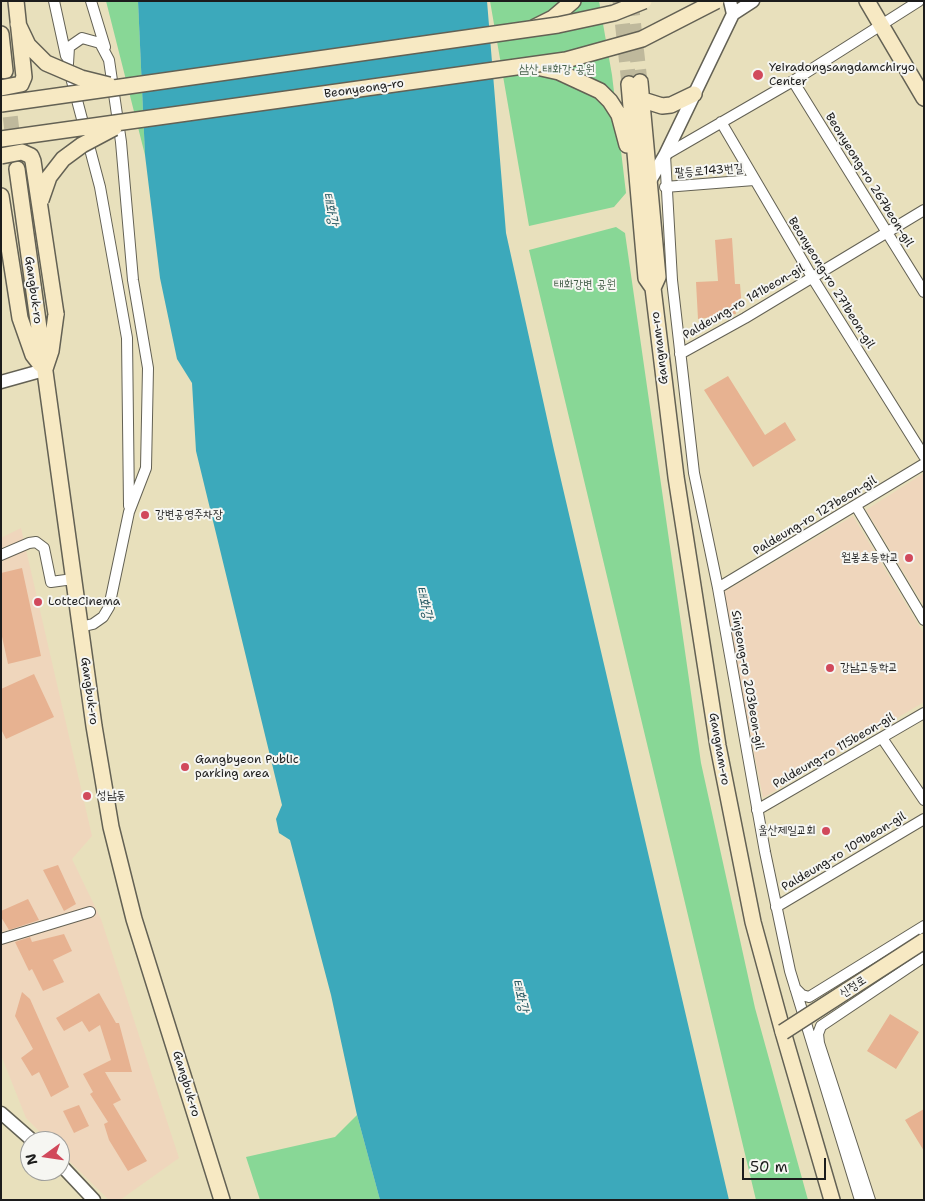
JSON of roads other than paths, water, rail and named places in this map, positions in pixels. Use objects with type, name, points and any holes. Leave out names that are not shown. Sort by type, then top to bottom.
[{"type":"main road","points":[[1,88],[17,86],[24,81],[16,1]]},
{"type":"main road","points":[[525,30],[553,18],[573,1]]},
{"type":"main road","points":[[1,104],[525,30],[595,18],[644,1]]},
{"type":"main road","name":"Beonyeong-ro","points":[[1,139],[566,60],[628,44],[665,29],[716,1]]},
{"type":"main road","points":[[867,1],[924,98]]},
{"type":"main road","points":[[18,24],[28,45],[46,63],[95,82],[125,87]]},
{"type":"main road","points":[[1,34],[5,71]]},
{"type":"main road","points":[[529,66],[559,72],[587,84],[600,91],[610,101],[619,115],[625,135],[630,184],[639,203]]},
{"type":"main road","name":"Gangnam-ro","points":[[653,288],[658,277],[651,181],[643,100],[635,83],[639,203],[646,278],[653,288],[676,477],[718,746],[753,922],[782,1032],[832,1200]]},
{"type":"main road","points":[[643,100],[662,106],[671,105],[694,94]]},
{"type":"main road","points":[[40,208],[44,189],[49,178],[63,159],[82,145],[130,121]]},
{"type":"main road","points":[[1,156],[22,152],[31,156],[56,314],[51,351],[44,370]]},
{"type":"main road","name":"Gangbuk-ro","points":[[17,169],[102,780],[122,875],[222,1200]]},
{"type":"main road","points":[[1,196],[20,318],[33,355],[44,370]]},
{"type":"main road","name":"신정로","points":[[782,1032],[924,942]]},
{"type":"street","points":[[56,1],[68,64],[100,187],[127,338],[129,512]]},
{"type":"street","points":[[80,627],[93,624],[103,617],[109,607],[129,512],[146,468],[148,368],[133,280],[121,142],[109,60],[91,1]]},
{"type":"street","points":[[730,1],[733,14]]},
{"type":"street","points":[[639,203],[665,155],[733,14],[753,1]]},
{"type":"street","points":[[665,155],[793,81],[919,1]]},
{"type":"street","points":[[68,64],[69,47],[82,38],[100,43],[109,60]]},
{"type":"street","name":"Beonyeong-ro 267beon-gil","points":[[793,81],[924,292]]},
{"type":"street","name":"Beonyeong-ro 271beon-gil","points":[[721,122],[812,277],[924,456]]},
{"type":"street","name":"Sinjeong-ro 203beon-gil","points":[[665,155],[665,187],[680,354],[694,473],[718,588],[776,907],[795,988],[860,1200]]},
{"type":"street","name":"팔등로143번길","points":[[665,187],[754,180]]},
{"type":"street","name":"Paldeung-ro 141beon-gil","points":[[680,354],[924,210]]},
{"type":"street","points":[[1,382],[44,370]]},
{"type":"street","name":"Paldeung-ro 127beon-gil","points":[[718,588],[924,464]]},
{"type":"street","points":[[856,506],[924,620]]},
{"type":"street","points":[[1,556],[29,542],[36,542],[44,548],[51,582],[73,579]]},
{"type":"street","name":"Paldeung-ro 115beon-gil","points":[[757,810],[924,713]]},
{"type":"street","points":[[882,738],[924,800]]},
{"type":"street","name":"Paldeung-ro 109beon-gil","points":[[776,907],[924,819]]},
{"type":"street","points":[[1,939],[90,912]]},
{"type":"street","points":[[795,988],[802,995],[810,997],[924,926]]},
{"type":"street","points":[[870,1200],[819,1044],[818,1034],[821,1026],[924,957]]},
{"type":"street","points":[[1,1113],[22,1131]]},
{"type":"street","points":[[70,1175],[94,1200]]},
{"type":"water","name":"태화강","points":[[138,1],[487,1],[506,233],[554,450],[729,1200],[380,1200],[357,1115],[331,995],[290,840],[279,833],[276,819],[282,805],[196,451],[192,383],[177,359],[160,278],[145,155]]},
{"type":"tunnel","points":[[620,1],[629,84]]},
{"type":"tunnel","points":[[631,1],[640,82]]},
{"type":"tunnel","points":[[5,71],[16,166]]},
{"type":"place","name":"Yeiradongsangdamchiryo Center","points":[[758,75]]},
{"type":"place","name":"강변공영주차장","points":[[145,515]]},
{"type":"place","name":"월봉초등학교","points":[[909,558]]},
{"type":"place","name":"LotteCinema","points":[[38,602]]},
{"type":"place","name":"강남고등학교","points":[[830,668]]},
{"type":"place","name":"Gangbyeon Public parking area","points":[[185,767]]},
{"type":"place","name":"성남동","points":[[87,796]]},
{"type":"place","name":"울산제일교회","points":[[826,831]]},
{"type":"park label","name":"삼산 태화강 공원","points":[[557,70]]},
{"type":"park label","name":"태화강변 공원","points":[[585,285]]}]
